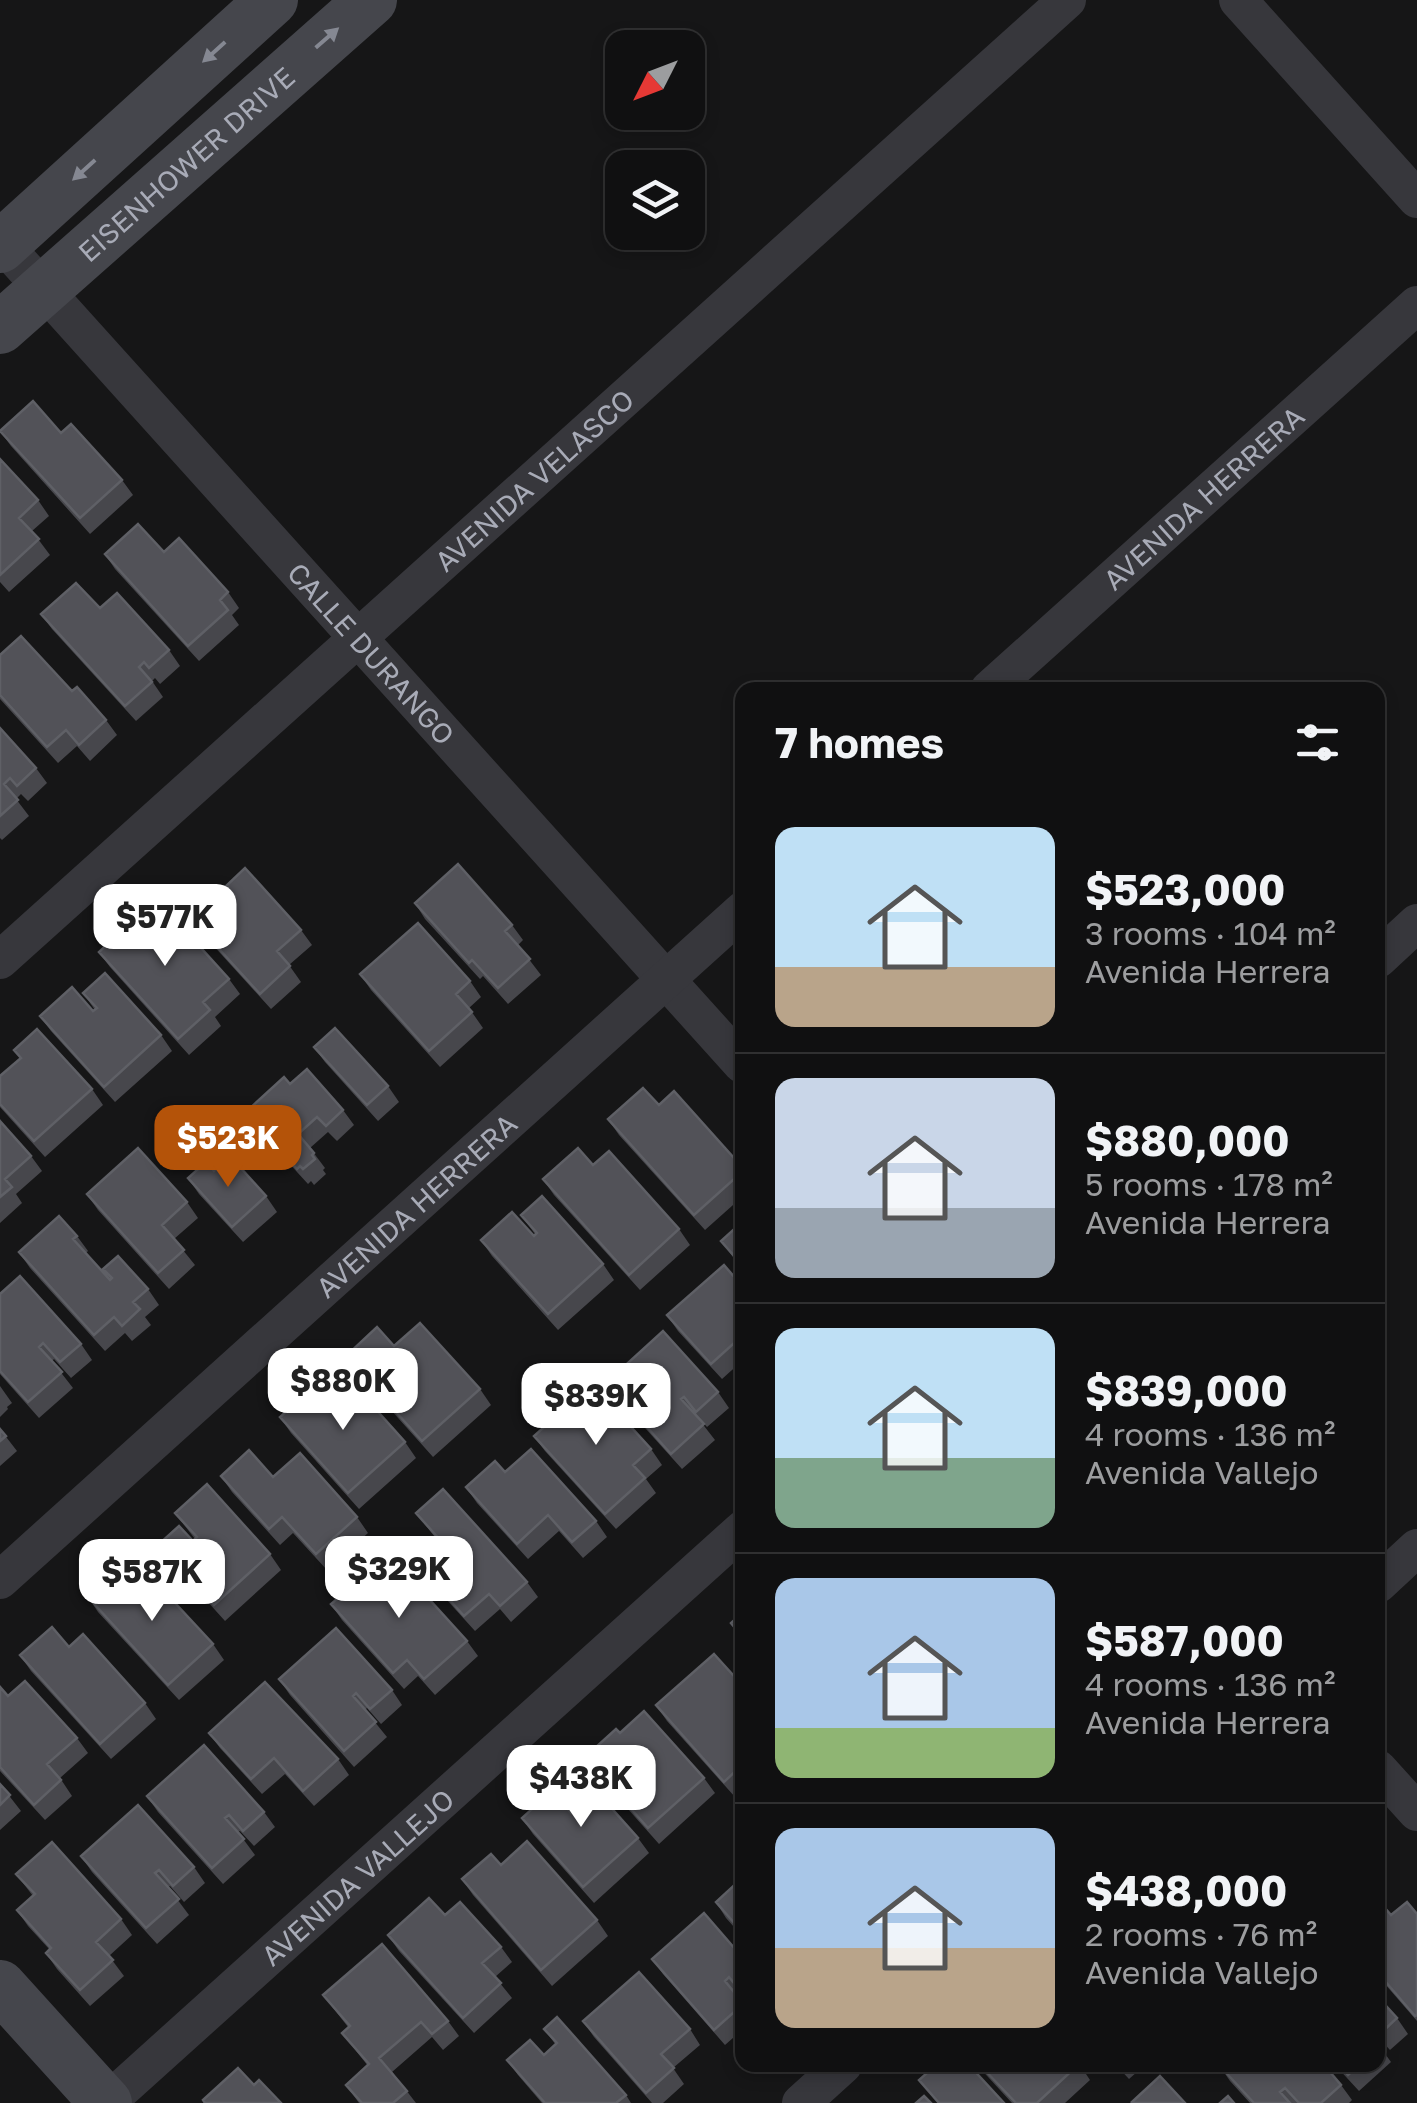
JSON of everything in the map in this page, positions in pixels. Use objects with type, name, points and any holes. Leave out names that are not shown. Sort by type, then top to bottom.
[{"type":"main road","points":[[1,244],[272,0]]},
{"type":"main road","name":"EISENHOWER DRIVE","points":[[0,328],[371,0]]},
{"type":"main road","points":[[0,1986],[106,2103]]},
{"type":"street","name":"AVENIDA VELASCO","points":[[0,960],[1067,0]]},
{"type":"street","points":[[1238,0],[1417,199]]},
{"type":"street","name":"CALLE DURANGO","points":[[1,244],[735,1056]]},
{"type":"street","name":"AVENIDA HERRERA","points":[[998,682],[1417,305]]},
{"type":"street","name":"AVENIDA HERRERA","points":[[0,1580],[735,918]]},
{"type":"street","points":[[1385,953],[1417,924]]},
{"type":"street","name":"AVENIDA VALLEJO","points":[[106,2103],[735,1536]]},
{"type":"street","points":[[1385,1578],[1417,1548]]},
{"type":"street","points":[[1385,1777],[1417,1812]]},
{"type":"street","points":[[801,2103],[835,2072]]},
{"type":"building","points":[[33,401],[61,433],[71,424],[122,480],[80,518],[0,431]]},
{"type":"building","points":[[0,459],[38,500],[19,518],[39,539],[0,575]]},
{"type":"building","points":[[138,524],[164,552],[179,538],[228,592],[220,600],[228,610],[188,646],[105,554]]},
{"type":"building","points":[[76,583],[100,608],[117,593],[169,650],[149,668],[144,662],[139,667],[152,682],[125,706],[41,614]]},
{"type":"building","points":[[21,636],[72,691],[77,687],[106,720],[79,745],[66,730],[47,747],[0,695],[0,655]]},
{"type":"building","points":[[0,728],[36,768],[17,786],[10,778],[4,784],[18,800],[0,816]]},
{"type":"building","points":[[458,864],[512,925],[505,931],[530,959],[498,988],[472,960],[469,963],[415,903]]},
{"type":"building","points":[[245,868],[301,930],[277,951],[290,966],[260,994],[200,928],[235,896],[226,886]]},
{"type":"building","points":[[153,904],[163,906],[229,979],[203,1002],[210,1010],[178,1039],[99,952],[131,922],[137,929],[139,918]]},
{"type":"building","points":[[418,923],[470,981],[456,994],[472,1012],[429,1051],[360,974]]},
{"type":"building","points":[[105,973],[161,1035],[104,1087],[40,1016],[72,987],[93,1011],[97,1008],[83,993]]},
{"type":"building","points":[[335,1028],[388,1086],[367,1105],[314,1047]]},
{"type":"building","points":[[37,1029],[92,1089],[34,1141],[0,1104],[0,1076],[21,1058],[14,1050]]},
{"type":"building","points":[[307,1069],[343,1110],[326,1126],[317,1117],[298,1134],[315,1159],[297,1169],[264,1133],[256,1140],[247,1131],[258,1121],[248,1110],[284,1077],[290,1084]]},
{"type":"building","points":[[643,1088],[659,1105],[674,1091],[735,1159],[735,1178],[694,1215],[608,1119]]},
{"type":"building","points":[[0,1121],[31,1156],[5,1179],[12,1187],[0,1197]]},
{"type":"building","points":[[138,1148],[187,1202],[162,1225],[184,1250],[158,1273],[87,1194]]},
{"type":"building","points":[[578,1148],[593,1165],[609,1151],[679,1229],[629,1275],[543,1179]]},
{"type":"building","points":[[230,1156],[266,1196],[232,1227],[188,1178],[206,1162],[214,1171]]},
{"type":"building","points":[[542,1196],[603,1264],[548,1314],[481,1240],[512,1212],[534,1236],[537,1233],[521,1215]]},
{"type":"building","points":[[59,1216],[77,1236],[73,1239],[110,1280],[103,1269],[118,1256],[148,1289],[133,1302],[140,1309],[122,1326],[114,1317],[94,1335],[19,1252]]},
{"type":"building","points":[[735,1228],[735,1257],[721,1241]]},
{"type":"building","points":[[724,1265],[735,1278],[735,1346],[711,1364],[667,1315]]},
{"type":"building","points":[[20,1276],[81,1344],[60,1362],[43,1343],[39,1347],[62,1372],[28,1402],[0,1371],[0,1294]]},
{"type":"building","points":[[420,1323],[480,1389],[422,1441],[346,1356],[377,1327],[394,1346]]},
{"type":"building","points":[[663,1331],[718,1392],[696,1412],[684,1397],[681,1399],[704,1424],[671,1454],[607,1382]]},
{"type":"building","points":[[320,1381],[337,1400],[354,1385],[405,1442],[348,1493],[280,1417]]},
{"type":"building","points":[[592,1384],[651,1449],[633,1465],[645,1478],[605,1514],[534,1436]]},
{"type":"building","points":[[531,1449],[596,1521],[572,1542],[548,1515],[517,1544],[466,1487],[495,1461],[505,1472]]},
{"type":"building","points":[[249,1450],[273,1477],[300,1453],[357,1517],[316,1554],[282,1517],[269,1529],[221,1476]]},
{"type":"building","points":[[207,1484],[270,1554],[214,1605],[159,1544],[179,1526],[193,1541],[197,1537],[175,1513]]},
{"type":"building","points":[[443,1489],[527,1582],[500,1606],[489,1594],[464,1616],[416,1562],[440,1540],[416,1513]]},
{"type":"building","points":[[390,1556],[467,1641],[424,1679],[407,1660],[393,1673],[331,1604]]},
{"type":"building","points":[[119,1569],[137,1588],[150,1576],[213,1644],[168,1685],[88,1597]]},
{"type":"building","points":[[52,1627],[69,1647],[83,1634],[145,1703],[100,1744],[20,1655]]},
{"type":"building","points":[[336,1628],[392,1690],[370,1709],[356,1693],[353,1696],[376,1722],[344,1751],[279,1679]]},
{"type":"building","points":[[714,1654],[735,1677],[735,1772],[724,1782],[656,1705]]},
{"type":"building","points":[[25,1681],[77,1738],[47,1764],[61,1780],[34,1805],[0,1767],[0,1687],[8,1696]]},
{"type":"building","points":[[265,1682],[338,1759],[303,1791],[274,1758],[251,1779],[209,1733]]},
{"type":"building","points":[[644,1711],[704,1778],[648,1828],[585,1757],[616,1729],[620,1733]]},
{"type":"building","points":[[204,1745],[264,1812],[243,1831],[229,1815],[225,1818],[244,1839],[212,1868],[147,1796]]},
{"type":"building","points":[[582,1775],[638,1838],[583,1887],[522,1818],[552,1791],[571,1813],[575,1809],[562,1793]]},
{"type":"building","points":[[0,1784],[10,1795],[0,1805]]},
{"type":"building","points":[[138,1805],[194,1867],[173,1886],[159,1870],[155,1873],[179,1899],[146,1928],[81,1856]]},
{"type":"building","points":[[527,1841],[597,1920],[541,1970],[462,1879],[491,1854],[501,1865]]},
{"type":"building","points":[[52,1842],[121,1919],[96,1942],[113,1960],[80,1990],[46,1953],[51,1948],[17,1910],[35,1894],[16,1874]]},
{"type":"building","points":[[735,1884],[735,1924],[716,1902]]},
{"type":"building","points":[[429,1898],[445,1915],[460,1902],[501,1947],[482,1963],[501,1983],[463,2018],[388,1935]]},
{"type":"building","points":[[1407,1902],[1417,1914],[1415,2016],[1385,1981],[1385,1908],[1391,1915]]},
{"type":"building","points":[[704,1913],[735,1949],[735,1984],[729,1977],[725,1981],[735,1993],[735,2011],[714,2030],[652,1959]]},
{"type":"building","points":[[382,1944],[448,2021],[432,2034],[421,2022],[379,2058],[407,2091],[393,2103],[362,2103],[346,2085],[369,2064],[342,2033],[350,2026],[323,1995]]},
{"type":"building","points":[[639,1972],[690,2029],[661,2054],[674,2068],[646,2093],[583,2021]]},
{"type":"building","points":[[1385,2005],[1397,2018],[1385,2029]]},
{"type":"building","points":[[557,2017],[626,2095],[616,2103],[545,2103],[507,2060],[530,2040],[544,2055],[557,2043],[544,2029]]},
{"type":"building","points":[[238,2068],[254,2085],[259,2080],[281,2103],[205,2103],[203,2100]]},
{"type":"building","points":[[928,2072],[975,2072],[1004,2103],[939,2103],[919,2080]]},
{"type":"building","points":[[987,2072],[1070,2072],[1037,2103],[1016,2103]]},
{"type":"building","points":[[1225,2072],[1330,2072],[1341,2085],[1321,2103],[1299,2103],[1285,2088],[1280,2092],[1290,2103],[1254,2103]]},
{"type":"building","points":[[1160,2076],[1185,2103],[1132,2102]]}]
